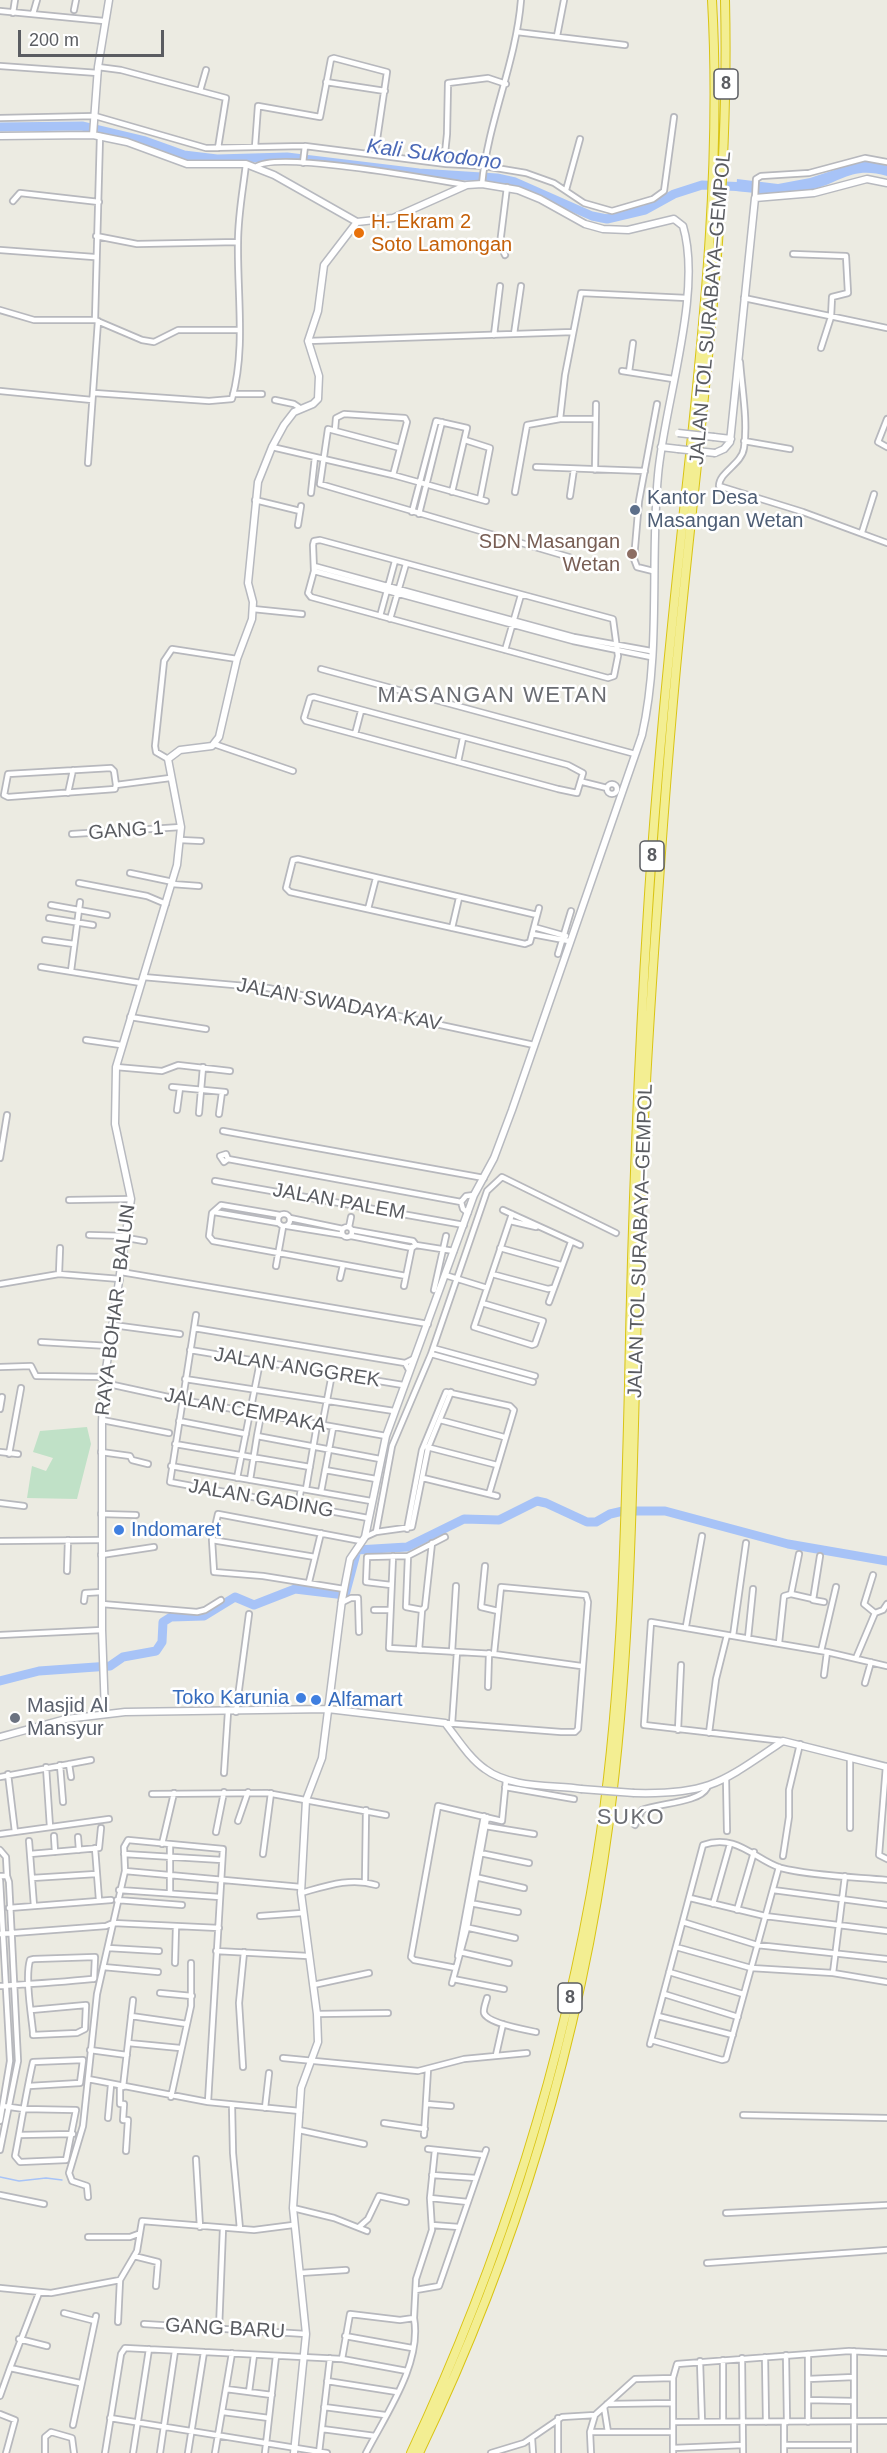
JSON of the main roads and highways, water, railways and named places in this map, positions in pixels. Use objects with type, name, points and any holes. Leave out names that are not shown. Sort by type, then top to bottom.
[{"type":"highway","name":"JALAN TOL SURABAYA–GEMPOL","points":[[628,1501],[639,1088],[648,910],[660,745],[713,213],[712,0]]},
{"type":"highway","name":"JALAN TOL SURABAYA–GEMPOL","points":[[411,2453],[450,2370],[491,2266],[518,2189],[551,2078],[576,1971],[598,1855],[609,1762],[627,1520],[639,1233],[657,908],[682,605],[709,369],[722,214],[725,0]]},
{"type":"highway","name":"JALAN TOL SURABAYA–GEMPOL","points":[[419,2453],[458,2369],[512,2229],[538,2151],[582,1981],[609,1821],[623,1678],[627,1520]]},
{"type":"water","points":[[867,159],[887,166],[887,176],[875,173],[856,174],[822,187],[783,194],[736,191],[737,179],[778,184],[810,178]]},
{"type":"waterway","name":"Kali Sukodono","points":[[0,127],[82,126],[145,141],[184,155],[217,159],[287,157],[419,173],[497,178],[515,182],[592,216],[607,219],[645,210],[674,194],[702,185],[748,187]]},
{"type":"waterway","points":[[0,1681],[39,1671],[110,1666],[123,1657],[156,1651],[162,1642],[163,1622],[171,1617],[204,1616],[235,1597],[254,1605],[295,1589],[345,1595],[357,1550],[407,1547],[464,1519],[499,1520],[537,1501],[587,1522],[596,1522],[610,1514],[623,1511],[665,1511],[788,1544],[887,1561]]},
{"type":"waterway","points":[[0,2177],[19,2181],[46,2178],[62,2180]]},
{"type":"place","name":"H. Ekram 2 Soto Lamongan","points":[[359,233]]},
{"type":"place","name":"Kantor Desa Masangan Wetan","points":[[635,510]]},
{"type":"place","name":"SDN Masangan Wetan","points":[[632,554]]},
{"type":"place","name":"Indomaret","points":[[119,1530]]},
{"type":"place","name":"Toko Karunia","points":[[301,1698]]},
{"type":"place","name":"Alfamart","points":[[316,1700]]},
{"type":"place","name":"Masjid Al Mansyur","points":[[15,1718]]},
{"type":"district","name":"MASANGAN WETAN","points":[[493,696]]},
{"type":"district","name":"SUKO","points":[[631,1818]]}]
